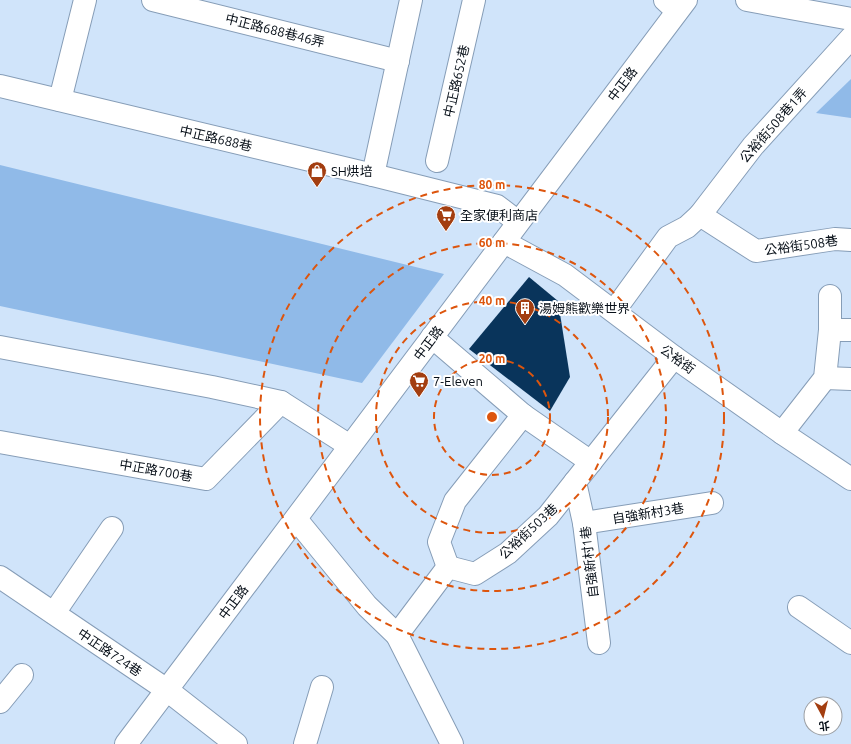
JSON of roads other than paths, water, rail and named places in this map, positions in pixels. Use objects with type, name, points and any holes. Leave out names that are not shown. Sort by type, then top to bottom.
[{"type":"street","points":[[60,100],[85,0]]},
{"type":"street","name":"中正路688巷46弄","points":[[153,0],[398,61]]},
{"type":"street","points":[[373,175],[412,0]]},
{"type":"street","name":"中正路652巷","points":[[437,161],[474,0]]},
{"type":"street","points":[[747,0],[851,19]]},
{"type":"street","name":"中正路","points":[[126,744],[504,242],[676,4]]},
{"type":"street","name":"公裕街508巷1弄","points":[[700,215],[753,146],[851,38]]},
{"type":"street","name":"中正路688巷","points":[[0,86],[497,206],[518,222]]},
{"type":"street","points":[[614,311],[668,237],[687,227],[700,215]]},
{"type":"street","name":"公裕街508巷","points":[[700,215],[756,251],[835,239],[851,240]]},
{"type":"street","name":"公裕街","points":[[504,242],[565,275],[674,357],[851,480]]},
{"type":"street","points":[[782,432],[825,378],[841,330],[830,296]]},
{"type":"street","points":[[432,337],[523,416],[591,462]]},
{"type":"street","points":[[0,347],[212,387],[281,402],[350,446]]},
{"type":"street","name":"公裕街503巷","points":[[448,566],[475,574],[508,553],[548,516],[674,357]]},
{"type":"street","points":[[825,378],[851,379]]},
{"type":"street","name":"中正路700巷","points":[[0,442],[206,479],[281,402]]},
{"type":"street","points":[[397,635],[448,566],[439,542],[455,501],[523,416]]},
{"type":"street","name":"自強新村1巷","points":[[575,482],[584,523],[599,643]]},
{"type":"street","name":"自強新村3巷","points":[[584,523],[712,503]]},
{"type":"street","points":[[296,519],[367,606],[397,635],[452,744]]},
{"type":"street","points":[[54,613],[112,528]]},
{"type":"street","name":"中正路724巷","points":[[0,577],[167,690],[236,744]]},
{"type":"street","points":[[799,607],[851,643]]},
{"type":"street","points":[[0,702],[22,675]]},
{"type":"street","points":[[305,744],[322,687]]},
{"type":"place","name":"SH烘培","points":[[317,188]]},
{"type":"place","name":"全家便利商店","points":[[446,232]]},
{"type":"place","name":"湯姆熊歡樂世界","points":[[525,325]]},
{"type":"place","name":"7-Eleven","points":[[419,398]]}]
